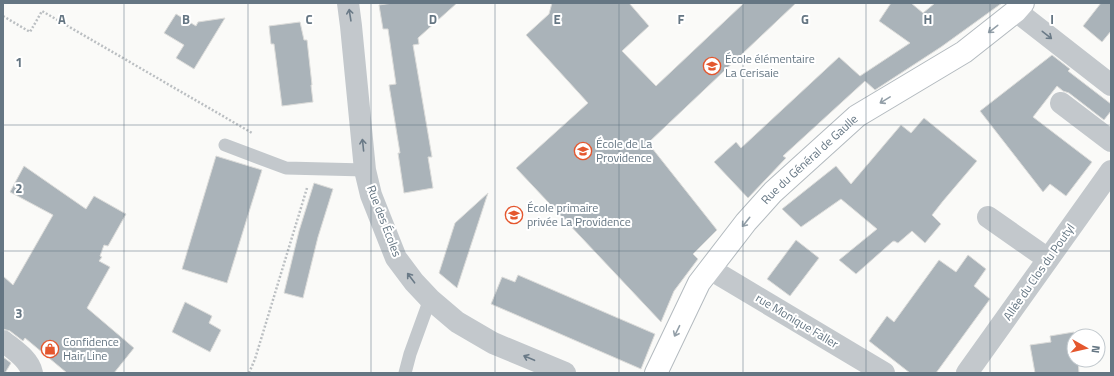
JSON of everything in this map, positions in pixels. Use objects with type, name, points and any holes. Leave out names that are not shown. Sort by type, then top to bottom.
[{"type":"main road","name":"Rue du Général de Gaulle","points":[[656,373],[700,283],[746,222],[773,192],[857,116],[964,52],[1019,7]]},
{"type":"street","name":"Rue des Écoles","points":[[348,3],[365,170],[371,195],[396,258],[414,282],[430,299],[457,322],[493,343],[565,373]]},
{"type":"street","points":[[1019,7],[1111,85]]},
{"type":"street","points":[[1061,102],[1111,141]]},
{"type":"street","name":"Allée du Clos du Poutyl","points":[[968,373],[1111,171]]},
{"type":"street","points":[[988,217],[1048,259]]},
{"type":"street","name":"rue Monique Faller","points":[[710,269],[884,373]]},
{"type":"street","points":[[3,341],[25,359],[32,373]]},
{"type":"lane","points":[[225,145],[286,168],[365,170]]},
{"type":"lane","points":[[405,373],[410,354],[430,299]]},
{"type":"path","points":[[3,16],[30,32],[42,11],[257,136]]},
{"type":"path","points":[[249,373],[255,358],[313,168]]},
{"type":"building","points":[[393,3],[457,3],[418,38],[419,44],[413,45],[432,157],[428,157],[433,188],[404,193],[398,153],[400,153],[389,85],[396,84],[388,29],[383,29],[379,5]]},
{"type":"building","points":[[552,3],[629,3],[649,26],[622,51],[656,86],[744,3],[796,3],[648,143],[717,230],[693,254],[698,259],[674,291],[661,322],[516,168],[588,103],[526,35],[549,14]]},
{"type":"building","points":[[891,3],[911,3],[923,13],[935,3],[1002,3],[941,47],[875,90],[865,81],[783,156],[786,158],[748,198],[714,162],[736,142],[741,148],[839,57],[860,76],[910,43],[879,21]]},
{"type":"building","points":[[1101,3],[1111,3],[1111,31],[1102,42],[1083,26]]},
{"type":"building","points":[[176,14],[196,26],[198,22],[225,18],[194,69],[176,58],[184,45],[164,33]]},
{"type":"building","points":[[300,22],[304,40],[307,40],[313,102],[282,106],[274,44],[271,44],[269,26]]},
{"type":"building","points":[[1052,55],[1070,69],[1068,71],[1111,104],[1111,111],[1104,120],[1069,93],[1063,91],[1057,86],[1033,117],[1092,162],[1066,196],[1050,184],[1043,192],[980,111]]},
{"type":"building","points":[[924,118],[977,161],[932,215],[941,224],[925,243],[912,231],[898,243],[894,241],[892,242],[856,274],[839,260],[877,229],[841,199],[801,227],[782,209],[836,166],[851,184],[901,125],[911,133]]},
{"type":"building","points":[[216,156],[262,170],[227,283],[182,269]]},
{"type":"building","points":[[24,166],[86,209],[94,196],[126,214],[108,246],[104,245],[100,256],[102,257],[99,261],[110,267],[87,308],[134,348],[114,373],[67,373],[25,338],[23,341],[10,331],[3,329],[3,276],[13,285],[53,215],[10,192]]},
{"type":"building","points":[[314,183],[333,189],[318,237],[303,298],[284,293],[299,231]]},
{"type":"building","points":[[488,193],[457,288],[439,273],[455,223]]},
{"type":"building","points":[[796,240],[819,258],[790,296],[767,279]]},
{"type":"building","points":[[968,255],[986,269],[974,286],[990,299],[936,373],[910,373],[869,341],[887,316],[894,322],[939,260],[956,272]]},
{"type":"building","points":[[518,275],[655,334],[641,369],[491,304],[502,277],[515,282]]},
{"type":"building","points":[[185,302],[212,316],[209,323],[221,330],[210,352],[172,332]]},
{"type":"building","points":[[1066,333],[1066,368],[1079,368],[1079,373],[1035,373],[1030,345],[1051,342],[1050,336]]},
{"type":"building","points":[[3,357],[11,363],[5,373],[3,373]]},
{"type":"place","name":"École élémentaire La Cerisaie","points":[[712,66]]},
{"type":"place","name":"École de La Providence","points":[[583,151]]},
{"type":"place","name":"École primaire privée La Providence","points":[[514,215]]},
{"type":"place","name":"Confidence Hair Line","points":[[50,349]]}]
